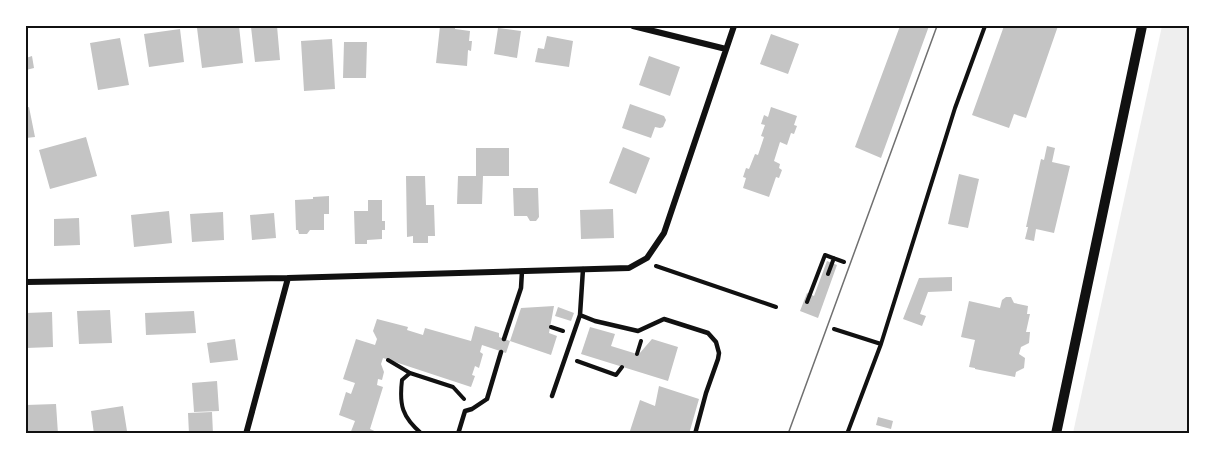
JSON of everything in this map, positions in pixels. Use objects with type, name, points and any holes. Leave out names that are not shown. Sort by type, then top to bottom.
[{"type":"street","points":[[633,26],[726,49]]},
{"type":"street","points":[[26,282],[288,278],[629,268],[646,258],[664,233],[734,26]]},
{"type":"street","points":[[1056,434],[1142,26]]},
{"type":"street","points":[[246,434],[288,278]]},
{"type":"lane","points":[[552,396],[580,315],[583,269]]},
{"type":"lane","points":[[504,339],[521,288],[522,271]]},
{"type":"lane","points":[[580,315],[638,331],[664,319],[708,333],[716,342],[719,353],[695,434]]},
{"type":"lane","points":[[458,434],[465,411],[487,399],[501,352]]},
{"type":"path","points":[[848,434],[882,344],[955,108],[985,26]]},
{"type":"path","points":[[807,302],[825,255],[844,262]]},
{"type":"path","points":[[646,258],[658,268],[776,307]]},
{"type":"path","points":[[828,274],[834,258]]},
{"type":"path","points":[[834,329],[882,344]]},
{"type":"path","points":[[564,357],[616,375],[622,367]]},
{"type":"path","points":[[388,360],[410,373],[453,387],[472,409]]},
{"type":"path","points":[[410,373],[402,380],[399,398],[403,412],[422,434]]},
{"type":"shaded area","points":[[1162,26],[1189,26],[1189,433],[1073,433]]},
{"type":"building","points":[[239,26],[243,63],[202,68],[197,28]]},
{"type":"building","points":[[277,26],[280,60],[255,62],[251,27]]},
{"type":"building","points":[[440,26],[455,26],[455,29],[470,31],[469,41],[472,41],[471,51],[468,50],[467,66],[436,63]]},
{"type":"building","points":[[900,26],[929,26],[881,158],[855,147]]},
{"type":"building","points":[[1004,26],[1058,26],[1026,118],[1014,114],[1009,128],[972,115]]},
{"type":"building","points":[[498,28],[521,31],[517,58],[494,54]]},
{"type":"building","points":[[180,29],[184,62],[149,67],[144,34]]},
{"type":"building","points":[[771,34],[799,44],[788,74],[760,64]]},
{"type":"building","points":[[547,36],[573,41],[569,67],[535,62],[538,48],[544,49]]},
{"type":"building","points":[[120,38],[129,85],[98,90],[90,43]]},
{"type":"building","points":[[332,39],[335,89],[304,91],[301,41]]},
{"type":"building","points":[[344,42],[367,42],[366,78],[343,78]]},
{"type":"building","points":[[32,56],[34,68],[26,70],[26,58]]},
{"type":"building","points":[[649,56],[680,67],[670,96],[639,85]]},
{"type":"building","points":[[630,104],[664,116],[666,120],[663,127],[655,127],[651,138],[622,128]]},
{"type":"building","points":[[29,107],[35,137],[26,138],[26,108]]},
{"type":"building","points":[[771,107],[797,116],[794,125],[797,126],[794,134],[791,133],[787,145],[780,142],[774,161],[780,164],[779,168],[782,170],[779,178],[776,177],[769,197],[743,188],[746,178],[743,177],[755,154],[758,155],[764,137],[761,136],[765,125],[761,124],[764,115],[768,117]]},
{"type":"building","points":[[86,137],[97,176],[50,189],[39,150]]},
{"type":"building","points":[[1047,146],[1055,148],[1052,162],[1070,166],[1054,233],[1036,229],[1034,241],[1025,239],[1028,227],[1026,227],[1041,159],[1044,160]]},
{"type":"building","points":[[623,147],[650,158],[636,194],[609,183]]},
{"type":"building","points":[[476,148],[509,148],[509,176],[483,176],[482,204],[457,204],[458,176],[476,176]]},
{"type":"building","points":[[959,174],[979,179],[968,228],[948,224]]},
{"type":"building","points":[[406,176],[425,176],[426,205],[434,205],[435,236],[428,236],[428,243],[413,243],[413,236],[407,237]]},
{"type":"building","points":[[513,188],[538,188],[539,217],[536,221],[530,221],[527,216],[514,216]]},
{"type":"building","points":[[329,196],[329,214],[324,214],[324,230],[310,230],[307,234],[299,234],[296,230],[295,200]]},
{"type":"building","points":[[368,200],[382,200],[382,221],[385,221],[385,230],[382,230],[382,239],[367,240],[367,244],[355,244],[354,211],[368,211]]},
{"type":"building","points":[[613,209],[614,238],[581,239],[580,210]]},
{"type":"building","points":[[169,211],[172,243],[134,247],[131,215]]},
{"type":"building","points":[[223,212],[224,240],[192,242],[190,214]]},
{"type":"building","points":[[274,213],[276,238],[252,240],[250,215]]},
{"type":"building","points":[[79,218],[80,245],[54,246],[54,219]]},
{"type":"building","points":[[827,261],[837,265],[818,318],[800,311],[807,293],[814,296]]},
{"type":"building","points":[[952,277],[952,291],[928,292],[920,314],[926,316],[922,326],[903,319],[919,278]]},
{"type":"building","points":[[1011,297],[1014,303],[1028,306],[1027,314],[1030,314],[1026,332],[1030,332],[1029,343],[1021,347],[1019,354],[1025,358],[1024,368],[1016,372],[1015,377],[969,367],[975,340],[961,337],[969,301],[1000,308],[1002,300]]},
{"type":"building","points":[[554,306],[549,333],[557,336],[551,355],[510,341],[521,308]]},
{"type":"building","points":[[558,307],[574,313],[571,321],[555,316]]},
{"type":"building","points":[[110,310],[112,343],[79,344],[77,311]]},
{"type":"building","points":[[194,311],[196,333],[146,335],[145,313]]},
{"type":"building","points":[[52,312],[53,347],[26,348],[26,313]]},
{"type":"building","points":[[377,319],[408,327],[407,330],[423,335],[425,328],[471,341],[475,326],[499,333],[499,337],[510,341],[506,353],[482,345],[480,352],[483,354],[479,368],[475,366],[472,375],[475,376],[471,387],[383,358],[381,364],[384,372],[382,380],[378,379],[377,385],[383,387],[370,429],[381,434],[350,434],[355,421],[339,415],[346,392],[351,394],[355,383],[343,379],[356,339],[375,345],[377,339],[373,331]]},
{"type":"building","points":[[590,327],[615,334],[611,346],[637,354],[652,339],[678,347],[668,381],[581,354]]},
{"type":"building","points":[[235,339],[238,360],[210,363],[207,343]]},
{"type":"building","points":[[217,381],[219,411],[194,412],[192,383]]},
{"type":"building","points":[[659,386],[699,399],[689,434],[629,434],[640,400],[655,406]]},
{"type":"building","points":[[56,404],[58,434],[26,434],[26,405]]},
{"type":"building","points":[[123,406],[127,431],[94,434],[91,411]]},
{"type":"building","points":[[212,412],[213,434],[189,434],[188,413]]},
{"type":"building","points":[[878,417],[893,421],[891,429],[876,425]]},
{"type":"tram line","points":[[788,434],[937,26]]}]
